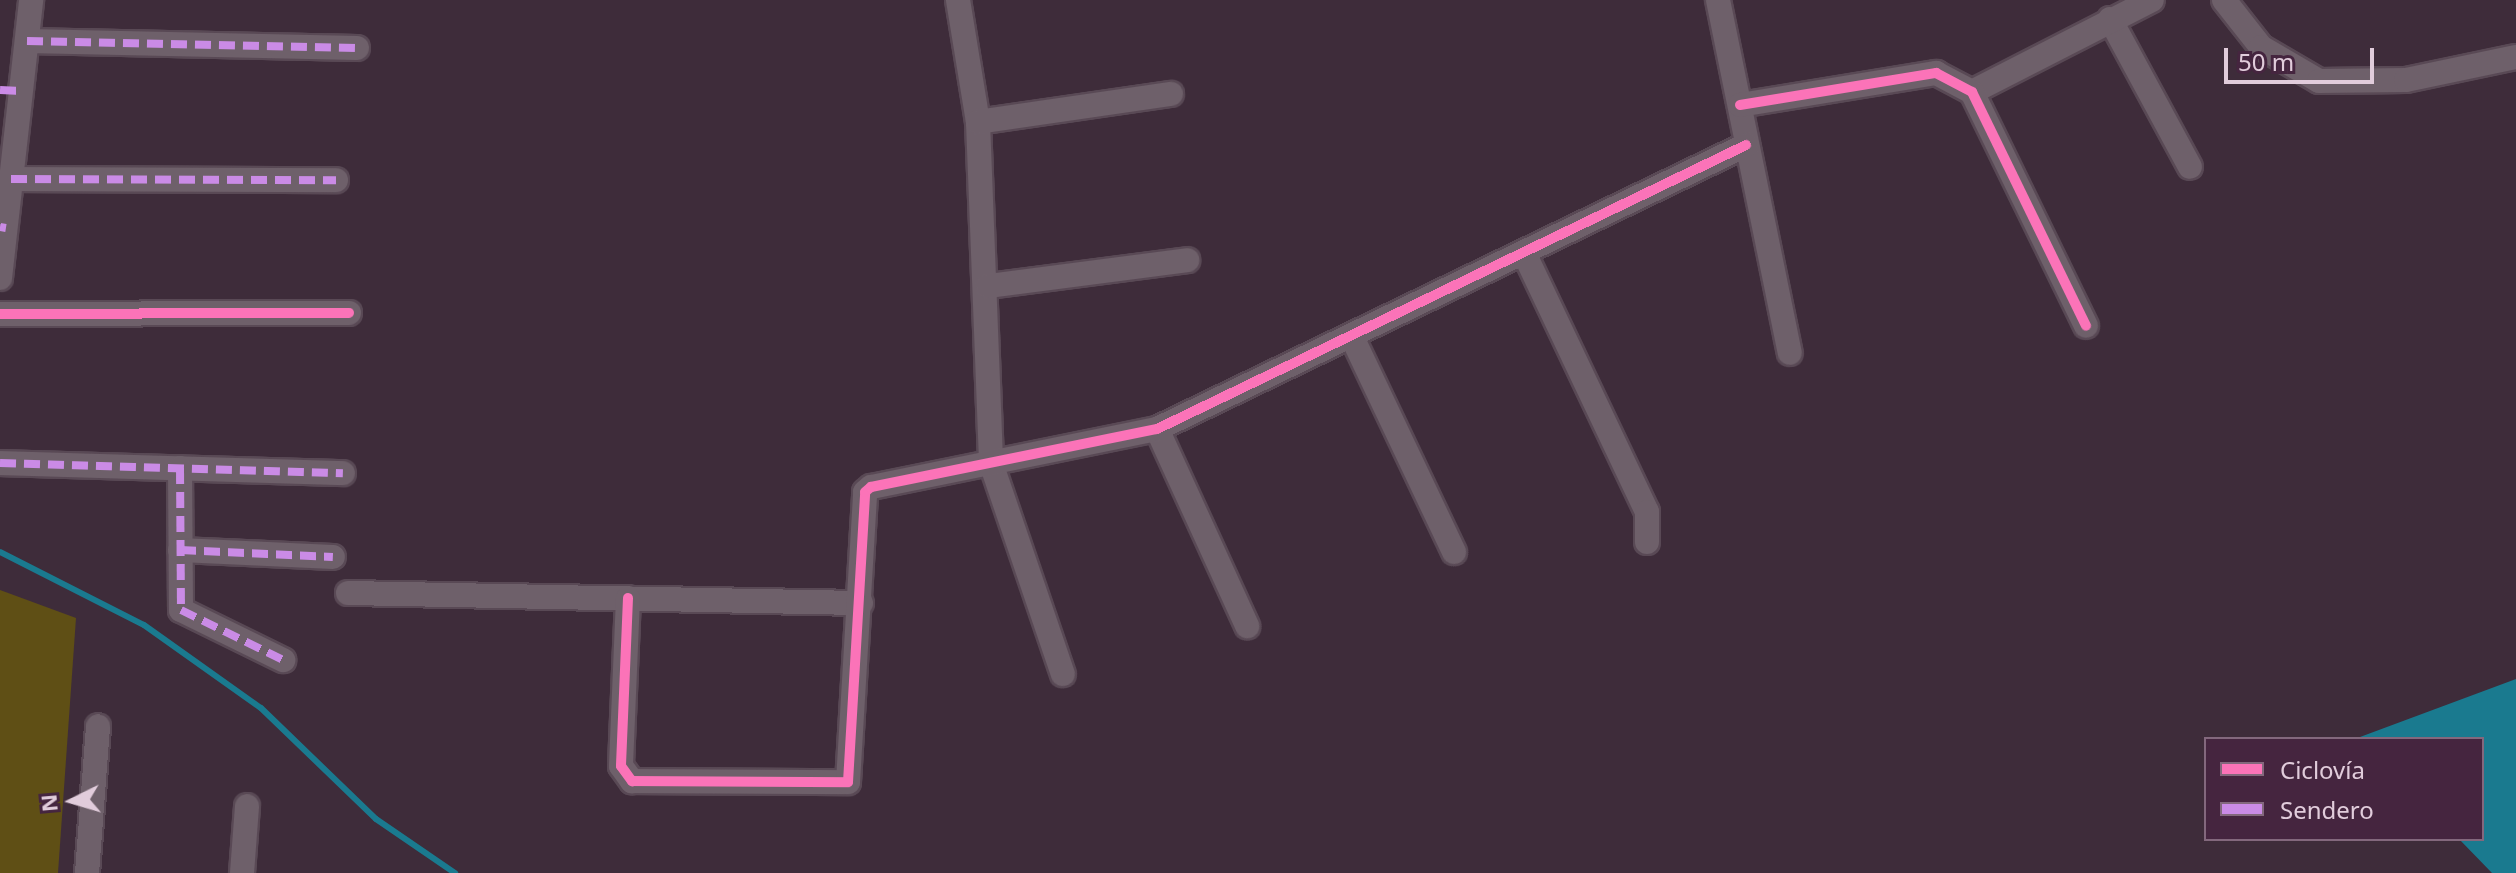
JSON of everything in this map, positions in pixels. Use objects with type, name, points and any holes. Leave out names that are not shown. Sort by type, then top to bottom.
[{"type":"street","points":[[0,278],[3,227],[11,179],[11,90],[27,41],[31,0]]},
{"type":"street","points":[[958,0],[978,122],[988,286],[991,463],[1063,674]]},
{"type":"street","points":[[1718,0],[1790,353]]},
{"type":"street","points":[[1972,92],[2152,0]]},
{"type":"street","points":[[2224,0],[2261,47],[2319,81],[2406,80],[2516,57]]},
{"type":"street","points":[[2110,19],[2190,167]]},
{"type":"street","points":[[27,41],[357,48]]},
{"type":"street","points":[[1740,105],[1936,73],[1972,92],[2086,326]]},
{"type":"street","points":[[978,122],[1171,94]]},
{"type":"street","points":[[628,598],[621,766],[641,782],[848,782],[861,603],[865,492],[1157,429],[1526,257],[1746,145]]},
{"type":"street","points":[[11,179],[336,180]]},
{"type":"street","points":[[1526,257],[1647,512],[1647,542]]},
{"type":"street","points":[[988,286],[1187,260]]},
{"type":"street","points":[[0,314],[349,313]]},
{"type":"street","points":[[1352,337],[1454,552]]},
{"type":"street","points":[[1157,429],[1247,626]]},
{"type":"street","points":[[0,463],[343,473]]},
{"type":"street","points":[[180,468],[181,610],[283,660]]},
{"type":"street","points":[[180,550],[333,557]]},
{"type":"street","points":[[348,593],[861,603]]},
{"type":"street","points":[[87,873],[98,726]]},
{"type":"street","points":[[242,873],[247,806]]},
{"type":"shaded area","points":[[0,590],[76,618],[58,873],[0,873]]},
{"type":"water","points":[[2516,679],[2516,873],[2492,873],[2461,841],[2484,841],[2484,737],[2360,737]]},
{"type":"waterway","points":[[0,552],[144,625],[261,708],[376,819],[455,873]]},
{"type":"marked path","points":[[27,41],[357,48]]},
{"type":"marked path","points":[[0,90],[21,91]]},
{"type":"marked path","points":[[11,179],[336,180]]},
{"type":"marked path","points":[[0,227],[6,228]]},
{"type":"marked path","points":[[0,463],[343,473]]},
{"type":"marked path","points":[[180,468],[181,610],[283,660]]},
{"type":"marked path","points":[[180,550],[333,557]]},
{"type":"cycle path","points":[[1740,105],[1936,73],[1972,92],[2086,326]]},
{"type":"cycle path","points":[[628,598],[621,766],[632,781],[848,782],[865,492],[871,487],[1157,429],[1746,145]]},
{"type":"cycle path","points":[[0,314],[349,313]]}]
